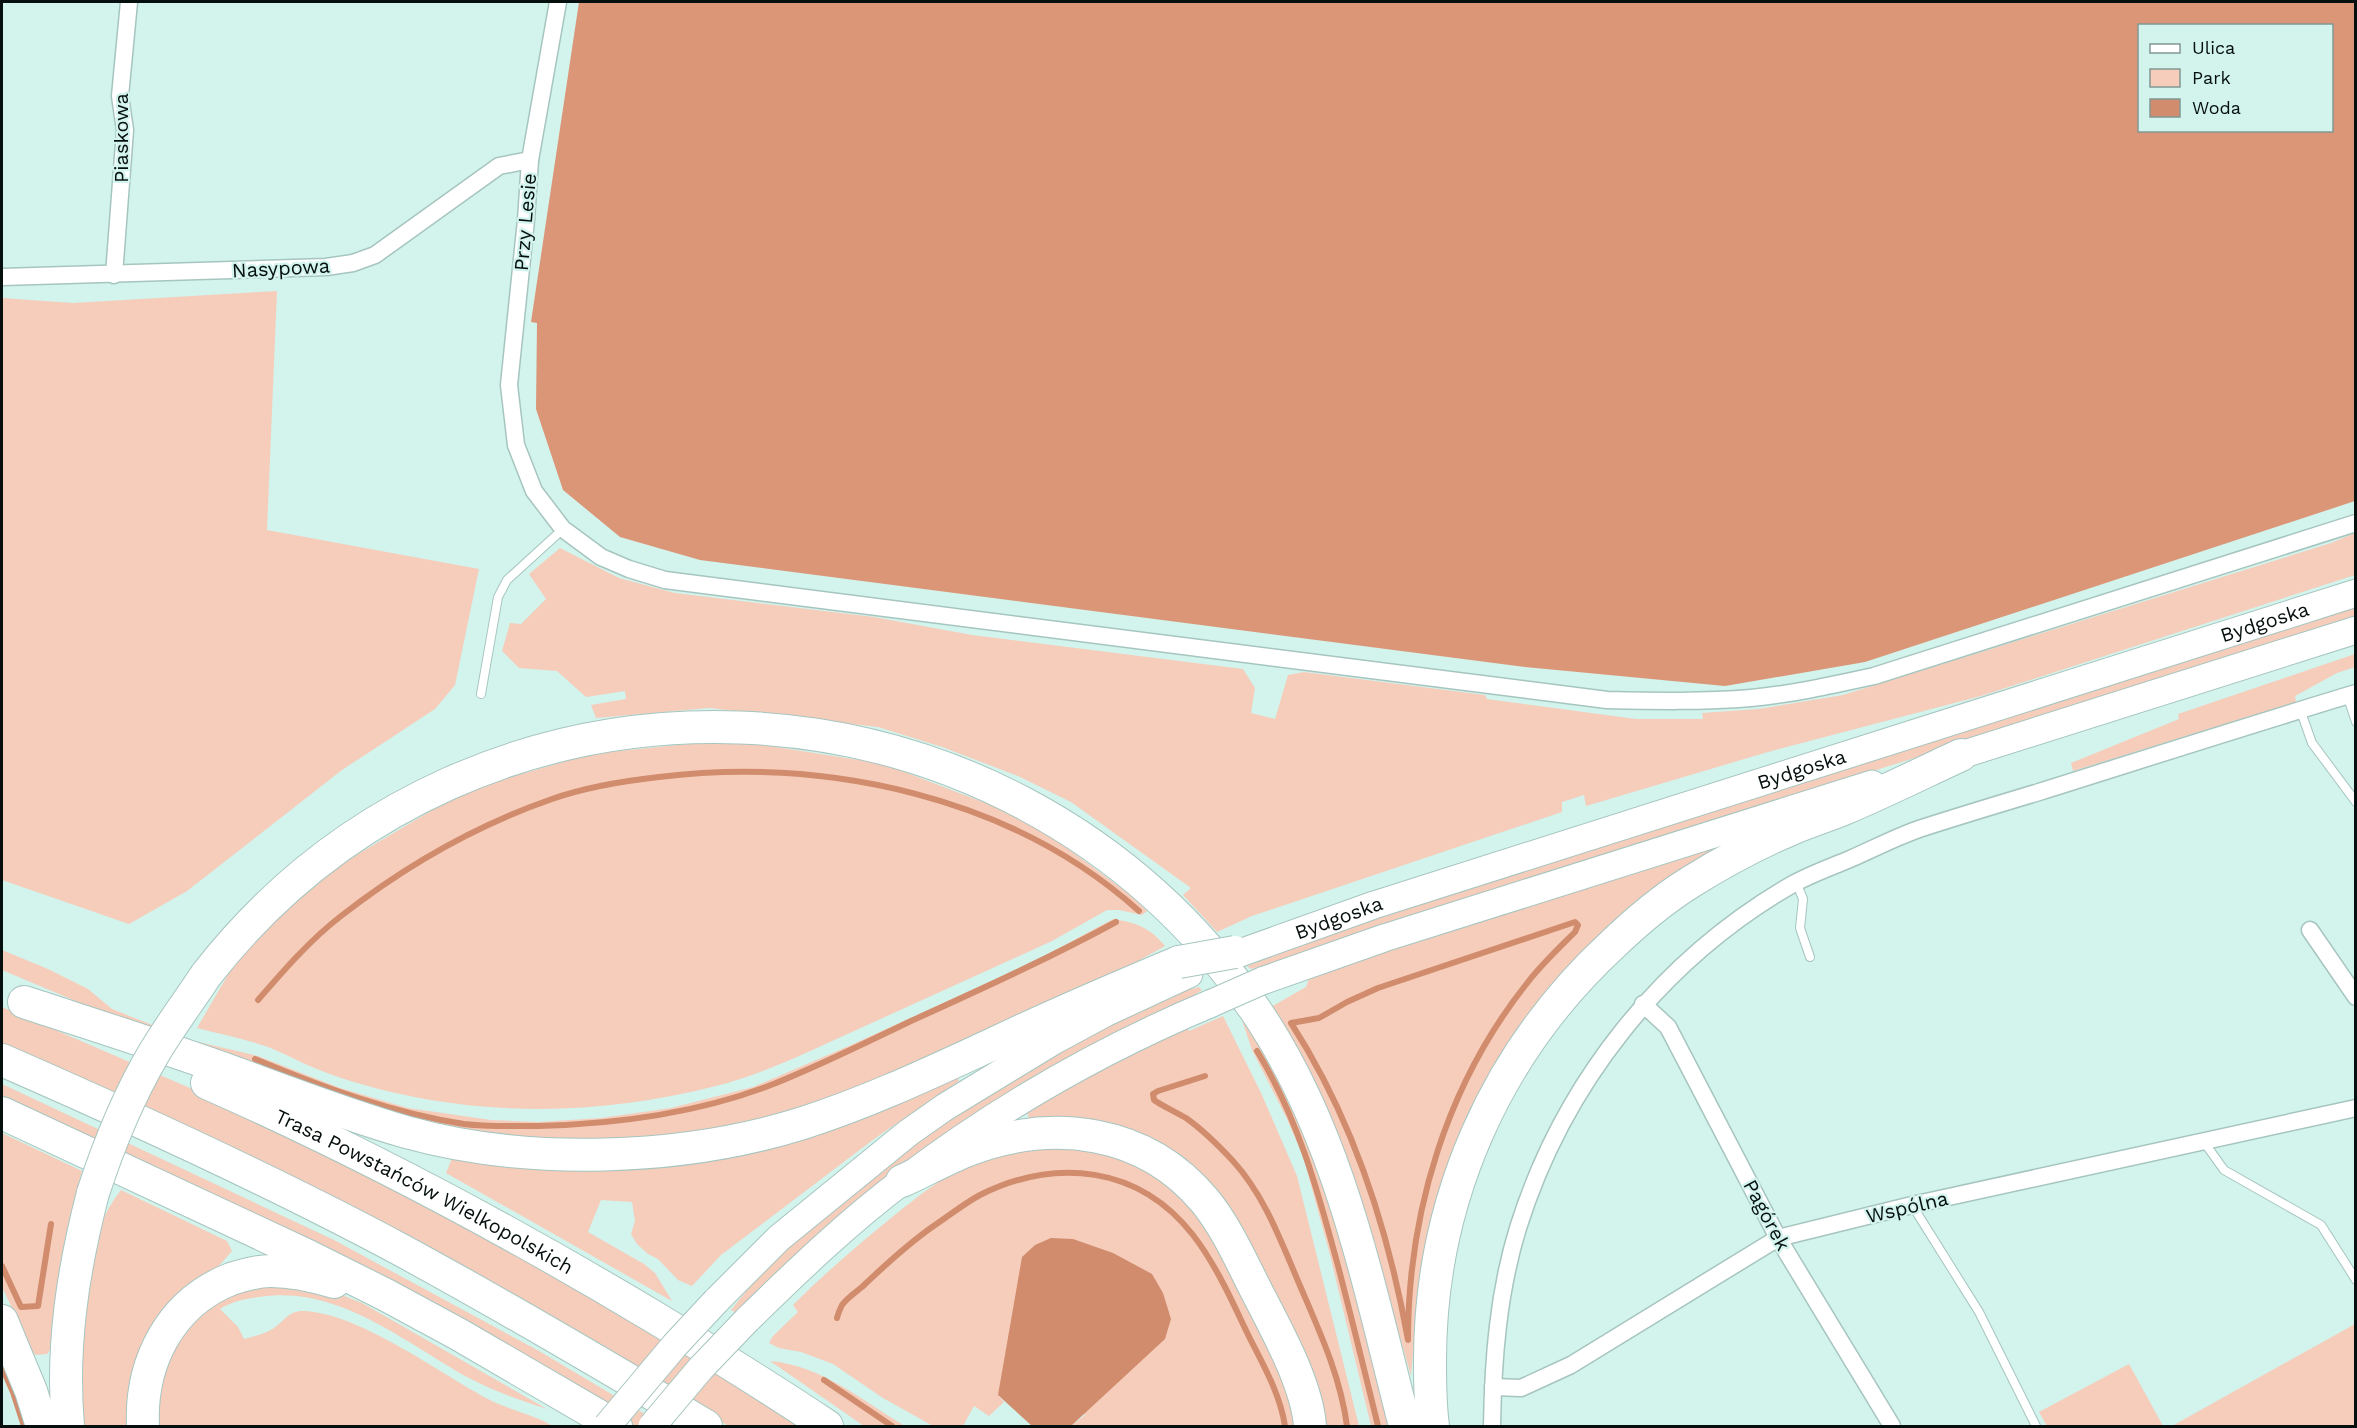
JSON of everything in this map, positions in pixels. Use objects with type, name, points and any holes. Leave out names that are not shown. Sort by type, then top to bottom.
[{"type":"highway","points":[[68,1426],[65,1395],[67,1336],[78,1250],[93,1193],[108,1149],[137,1084],[206,975],[229,946],[268,906],[321,861],[375,824],[434,791],[501,764],[566,744],[628,732],[680,727],[752,727],[825,735],[871,745],[919,758],[969,777],[1028,805],[1087,842],[1141,883],[1190,928],[1256,1012],[1293,1072],[1321,1132],[1342,1192],[1405,1426]]},
{"type":"highway","points":[[1433,1426],[1430,1327],[1437,1262],[1450,1204],[1486,1112],[1512,1065],[1548,1013],[1590,965],[1634,925],[1687,884],[1746,850],[1789,830],[1845,809],[1960,755]]},
{"type":"highway","points":[[13,997],[322,1105],[408,1132],[453,1143],[504,1150],[601,1155],[676,1150],[749,1138],[804,1123],[906,1084],[1095,997],[1241,952]]},
{"type":"highway","name":"Trasa Powstańców Wielkopolskich","points":[[13,997],[345,1146],[433,1191],[572,1268],[766,1385],[827,1426]]},
{"type":"highway","points":[[2,1060],[240,1168],[401,1250],[533,1323],[706,1426]]},
{"type":"highway","points":[[2,1113],[308,1256],[386,1295],[459,1334],[616,1426]]},
{"type":"highway","points":[[902,1181],[968,1150],[1009,1138],[1047,1132],[1094,1135],[1135,1147],[1161,1162],[1188,1183],[1206,1202],[1226,1231],[1282,1341],[1299,1385],[1310,1426]]},
{"type":"highway","points":[[143,1426],[144,1392],[153,1358],[168,1327],[188,1304],[216,1285],[241,1275],[270,1271],[315,1276],[386,1295]]},
{"type":"highway","points":[[2,1321],[32,1391],[42,1426]]},
{"type":"main road","name":"Bydgoska","points":[[1241,952],[1374,905],[2355,593]]},
{"type":"main road","name":"Bydgoska","points":[[652,1426],[701,1368],[747,1320],[807,1262],[902,1181],[968,1134],[1075,1068],[1162,1024],[1262,981],[1384,938],[2355,630]]},
{"type":"main road","points":[[607,1426],[675,1345],[779,1238],[908,1133],[945,1107],[1055,1040],[1184,968]]},
{"type":"street","name":"Piaskowa","points":[[114,275],[125,140],[123,106],[120,96],[129,2]]},
{"type":"street","name":"Przy Lesie","points":[[558,2],[530,160],[509,385],[516,445],[534,491],[563,529],[601,557],[629,569],[665,580],[1607,700],[1688,701],[1752,698],[1810,690],[1874,676],[2355,523]]},
{"type":"street","name":"Nasypowa","points":[[2,277],[326,267],[367,259],[499,166],[530,160]]},
{"type":"street","points":[[1492,1426],[1496,1339],[1504,1286],[1517,1231],[1537,1175],[1569,1109],[1605,1053],[1643,1004],[1676,970],[1716,937],[1796,882],[1916,830],[2351,694]]},
{"type":"street","points":[[2310,930],[2355,997]]},
{"type":"street","name":"Pagórek","points":[[1643,1004],[1668,1027],[1778,1238],[1893,1426]]},
{"type":"street","name":"Wspólna","points":[[1493,1387],[1521,1388],[1571,1365],[1778,1238],[1912,1205],[2355,1108]]},
{"type":"lane","points":[[481,694],[498,597],[507,580],[563,529]]},
{"type":"lane","points":[[2351,694],[2355,722]]},
{"type":"lane","points":[[2300,709],[2312,743],[2355,802]]},
{"type":"lane","points":[[1796,882],[1803,899],[1800,928],[1810,957]]},
{"type":"lane","points":[[2204,1142],[2224,1170],[2321,1226],[2355,1280]]},
{"type":"lane","points":[[1912,1205],[1979,1312],[2036,1426]]},
{"type":"green space","points":[[277,291],[267,530],[479,569],[455,685],[435,709],[342,770],[187,891],[129,924],[2,880],[2,298],[73,303]]},
{"type":"green space","points":[[2355,533],[2355,575],[1981,696],[1768,752],[1586,806],[1584,795],[1562,802],[1562,812],[1252,916],[1217,932],[1183,895],[1191,888],[1071,802],[1018,776],[942,747],[878,727],[709,708],[596,718],[591,705],[626,699],[625,691],[586,697],[557,671],[519,668],[502,651],[510,623],[521,624],[546,599],[529,574],[560,548],[619,578],[675,593],[874,617],[972,635],[1243,669],[1255,688],[1251,713],[1275,719],[1288,675],[1304,672],[1485,695],[1487,699],[1636,719],[1703,719],[1702,713],[1758,709],[1843,695],[2331,543]]},
{"type":"green space","points":[[2355,606],[2355,619],[1648,842],[1280,961],[1251,969],[1247,966],[1386,914]]},
{"type":"green space","points":[[2355,654],[2355,667],[2337,673],[2295,696],[2296,702],[2073,771],[2071,763],[2179,719],[2178,714]]},
{"type":"green space","points":[[707,742],[751,743],[884,764],[1006,811],[1051,836],[1128,893],[1147,911],[1142,915],[1107,910],[1052,941],[797,1057],[747,1077],[678,1095],[600,1106],[522,1109],[482,1107],[394,1093],[315,1068],[268,1047],[197,1028],[233,966],[293,903],[343,863],[444,803],[494,782],[590,754]]},
{"type":"green space","points":[[1749,836],[1551,988],[1418,1299],[1411,1376],[1356,1182],[1315,1083],[1269,1008],[1306,987],[1309,979],[1358,961]]},
{"type":"green space","points":[[1113,919],[1142,927],[1154,934],[1165,946],[1070,999],[879,1086],[687,1139],[530,1141],[390,1119],[130,1024],[2,970],[2,950],[88,989],[112,1009],[190,1040],[258,1056],[340,1088],[408,1108],[491,1120],[539,1122],[601,1118],[671,1108],[753,1087],[1033,962]]},
{"type":"green space","points":[[1199,987],[1202,990],[806,1246],[735,1312],[731,1310],[791,1245],[863,1184],[928,1134],[996,1089],[1067,1048],[1150,1005]]},
{"type":"green space","points":[[2,1007],[190,1088],[333,1156],[612,1307],[803,1426],[728,1426],[608,1348],[405,1238],[2,1047]]},
{"type":"green space","points":[[1223,1016],[1262,1095],[1297,1176],[1359,1426],[1320,1426],[1211,1191],[1031,1124],[1027,1112],[1135,1051],[1187,1027],[1189,1031]]},
{"type":"green space","points":[[1241,1017],[1277,1074],[1315,1154],[1345,1251],[1390,1426],[1371,1426],[1330,1255],[1303,1156],[1252,1050]]},
{"type":"green space","points":[[957,1076],[959,1081],[874,1139],[721,1255],[692,1286],[678,1280],[658,1259],[637,1244],[631,1234],[635,1221],[632,1202],[601,1200],[588,1232],[644,1264],[655,1273],[672,1301],[446,1173],[453,1156],[562,1168]]},
{"type":"green space","points":[[2,1084],[334,1240],[539,1351],[665,1426],[628,1426],[2,1102]]},
{"type":"green space","points":[[2,1133],[82,1171],[61,1259],[50,1350],[47,1354],[35,1355],[2,1287]]},
{"type":"green space","points":[[1034,1147],[1106,1152],[1161,1178],[1203,1219],[1283,1377],[1296,1426],[1071,1426],[1085,1415],[998,1395],[1004,1402],[989,1416],[974,1406],[963,1426],[933,1426],[883,1398],[833,1364],[769,1343],[773,1336],[798,1312],[793,1305],[805,1293],[856,1247],[925,1192],[965,1167]]},
{"type":"green space","points":[[121,1190],[227,1241],[232,1251],[217,1268],[173,1303],[128,1426],[80,1426],[81,1335],[87,1272],[94,1242],[105,1214]]},
{"type":"green space","points":[[248,1285],[324,1288],[362,1303],[547,1409],[480,1384],[371,1320],[317,1299],[288,1295],[259,1297],[234,1302],[220,1309],[238,1327],[244,1339],[271,1330],[295,1312],[326,1314],[373,1333],[494,1402],[553,1426],[155,1426],[156,1381],[188,1320]]},
{"type":"green space","points":[[2355,1324],[2355,1426],[2172,1426]]},
{"type":"green space","points":[[770,1361],[806,1369],[823,1376],[905,1426],[864,1426]]},
{"type":"green space","points":[[2129,1364],[2163,1426],[2047,1426],[2039,1412]]},
{"type":"shaded area","points":[[579,2],[2355,2],[2355,501],[1865,662],[1725,686],[1525,667],[700,560],[620,537],[563,490],[536,409],[537,323],[531,322]]},
{"type":"water","points":[[1051,1238],[1073,1239],[1113,1253],[1152,1274],[1163,1293],[1171,1319],[1165,1339],[1071,1426],[1032,1426],[998,1395],[1022,1257],[1035,1245]]},
{"type":"waterway","points":[[258,1000],[330,925],[390,880],[442,848],[496,821],[552,799],[605,785],[659,777],[722,772],[786,773],[851,780],[914,793],[975,813],[1033,839],[1088,871],[1139,911]]},
{"type":"waterway","points":[[255,1059],[358,1098],[410,1113],[464,1124],[482,1126],[568,1125],[659,1115],[718,1102],[793,1076],[1013,974],[1116,922]]},
{"type":"waterway","points":[[1575,922],[1578,925],[1575,932],[1533,975],[1500,1021],[1475,1063],[1454,1106],[1438,1151],[1415,1244],[1408,1340],[1390,1257],[1365,1176],[1333,1097],[1291,1023],[1319,1018],[1378,988],[1575,922]]},
{"type":"waterway","points":[[1257,1051],[1284,1102],[1323,1210],[1378,1426]]},
{"type":"waterway","points":[[1205,1076],[1158,1091],[1153,1094],[1154,1100],[1186,1118],[1211,1138],[1254,1188],[1285,1249],[1313,1316],[1339,1388],[1347,1426]]},
{"type":"waterway","points":[[837,1318],[846,1300],[897,1254],[980,1195],[1009,1183],[1038,1176],[1067,1173],[1095,1175],[1122,1182],[1148,1194],[1171,1212],[1193,1235],[1220,1277],[1267,1373],[1278,1399],[1285,1426]]},
{"type":"waterway","points":[[2,1266],[21,1307],[38,1306],[51,1224]]},
{"type":"waterway","points":[[2,1367],[24,1426]]},
{"type":"waterway","points":[[824,1380],[892,1426]]}]
